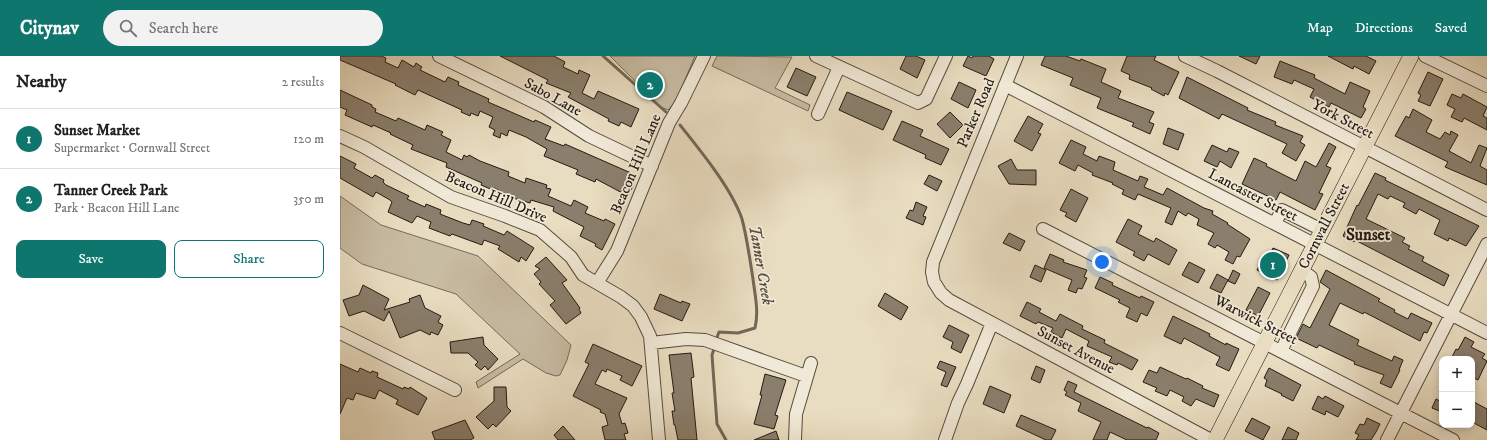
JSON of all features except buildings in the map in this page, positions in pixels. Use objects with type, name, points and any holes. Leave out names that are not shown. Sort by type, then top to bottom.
[{"type":"main road","name":"Cornwall Street","points":[[1215,440],[1411,56]]},
{"type":"street","name":"Sabo Lane","points":[[439,56],[544,107],[589,136],[652,166]]},
{"type":"street","name":"Beacon Hill Lane","points":[[597,283],[617,251],[669,123],[681,103],[704,56]]},
{"type":"street","points":[[816,56],[918,103],[926,99],[946,56]]},
{"type":"street","name":"Parker Road","points":[[933,279],[933,262],[952,221],[965,182],[1017,56]]},
{"type":"street","name":"York Street","points":[[1185,56],[1487,210]]},
{"type":"street","points":[[1425,56],[1487,86]]},
{"type":"street","points":[[818,114],[839,67]]},
{"type":"street","name":"Lancaster Street","points":[[1003,90],[1275,223],[1487,332]]},
{"type":"street","name":"Beacon Hill Drive","points":[[340,136],[364,147],[451,198],[505,216],[540,230],[571,257],[583,275],[621,297],[633,306],[641,317],[651,343],[659,440]]},
{"type":"street","points":[[1275,223],[1282,210],[1322,230]]},
{"type":"street","name":"Warwick Street","points":[[1043,229],[1453,440]]},
{"type":"street","points":[[1387,440],[1487,244]]},
{"type":"street","points":[[1281,351],[1314,286],[1311,277],[1301,270]]},
{"type":"street","name":"Sunset Avenue","points":[[933,279],[939,290],[949,300],[1211,440]]},
{"type":"street","points":[[945,440],[958,403],[992,323]]},
{"type":"street","points":[[340,333],[455,390]]},
{"type":"street","points":[[651,343],[686,339],[706,340],[727,346],[806,376]]},
{"type":"street","points":[[795,440],[796,414],[811,363]]},
{"type":"shaded area","points":[[610,56],[695,56],[676,101],[668,110],[661,107]]},
{"type":"shaded area","points":[[717,56],[792,57],[775,88],[810,105],[808,111],[712,66]]},
{"type":"shaded area","points":[[340,196],[381,225],[478,256],[571,345],[567,360],[560,375],[556,376],[546,373],[523,359],[478,388],[476,382],[520,354],[456,294],[362,264],[340,248]]},
{"type":"waterway","name":"Tanner Creek","points":[[603,56],[666,112]]},
{"type":"waterway","name":"Tanner Creek","points":[[680,125],[715,170],[731,195],[742,219],[748,249],[756,304],[757,316],[755,328],[738,333],[719,332],[716,340]]},
{"type":"waterway","name":"Tanner Creek","points":[[715,346],[712,355],[717,424],[726,440]]},
{"type":"place","name":"Tanner Creek Park","points":[[650,85]]},
{"type":"place","name":"Sunset Market","points":[[1273,265]]},
{"type":"district","name":"Sunset","points":[[1368,235]]}]
